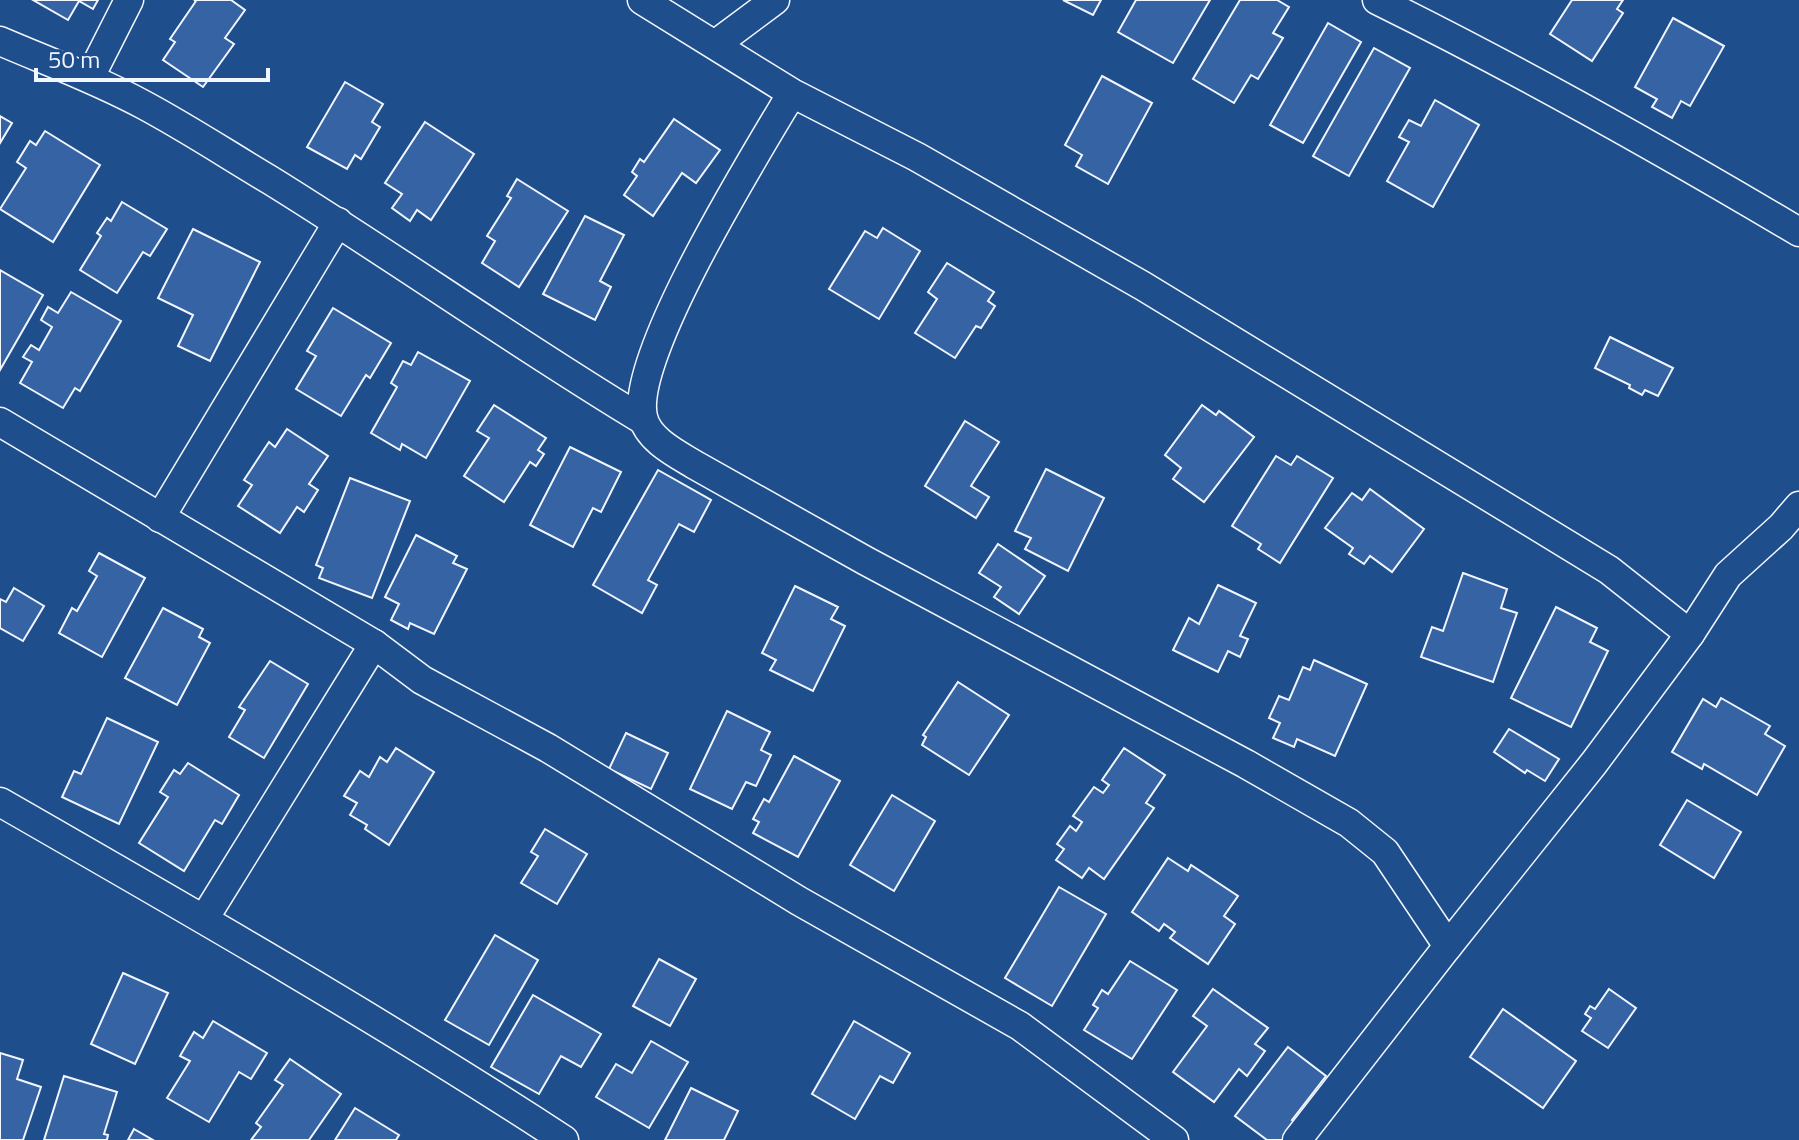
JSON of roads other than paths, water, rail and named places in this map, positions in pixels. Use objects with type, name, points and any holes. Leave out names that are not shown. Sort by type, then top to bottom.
[{"type":"street","points":[[90,77],[129,0]]},
{"type":"street","points":[[642,0],[792,93],[917,157],[1156,294],[1609,570],[1690,634]]},
{"type":"street","points":[[716,44],[775,0]]},
{"type":"street","points":[[1377,0],[1605,120],[1799,232]]},
{"type":"street","points":[[0,41],[90,77],[147,106],[338,222],[643,420],[668,448],[695,465],[1349,823],[1385,852],[1448,946]]},
{"type":"street","points":[[643,420],[646,380],[674,306],[737,187],[792,93]]},
{"type":"street","points":[[160,518],[338,222]]},
{"type":"street","points":[[0,422],[374,644],[422,680],[548,748],[811,908],[1020,1026],[1174,1140]]},
{"type":"street","points":[[1297,1140],[1594,763],[1690,634],[1728,575],[1781,527],[1799,506]]},
{"type":"street","points":[[204,919],[374,644]]},
{"type":"street","points":[[0,802],[204,919],[484,1088],[564,1140]]}]
